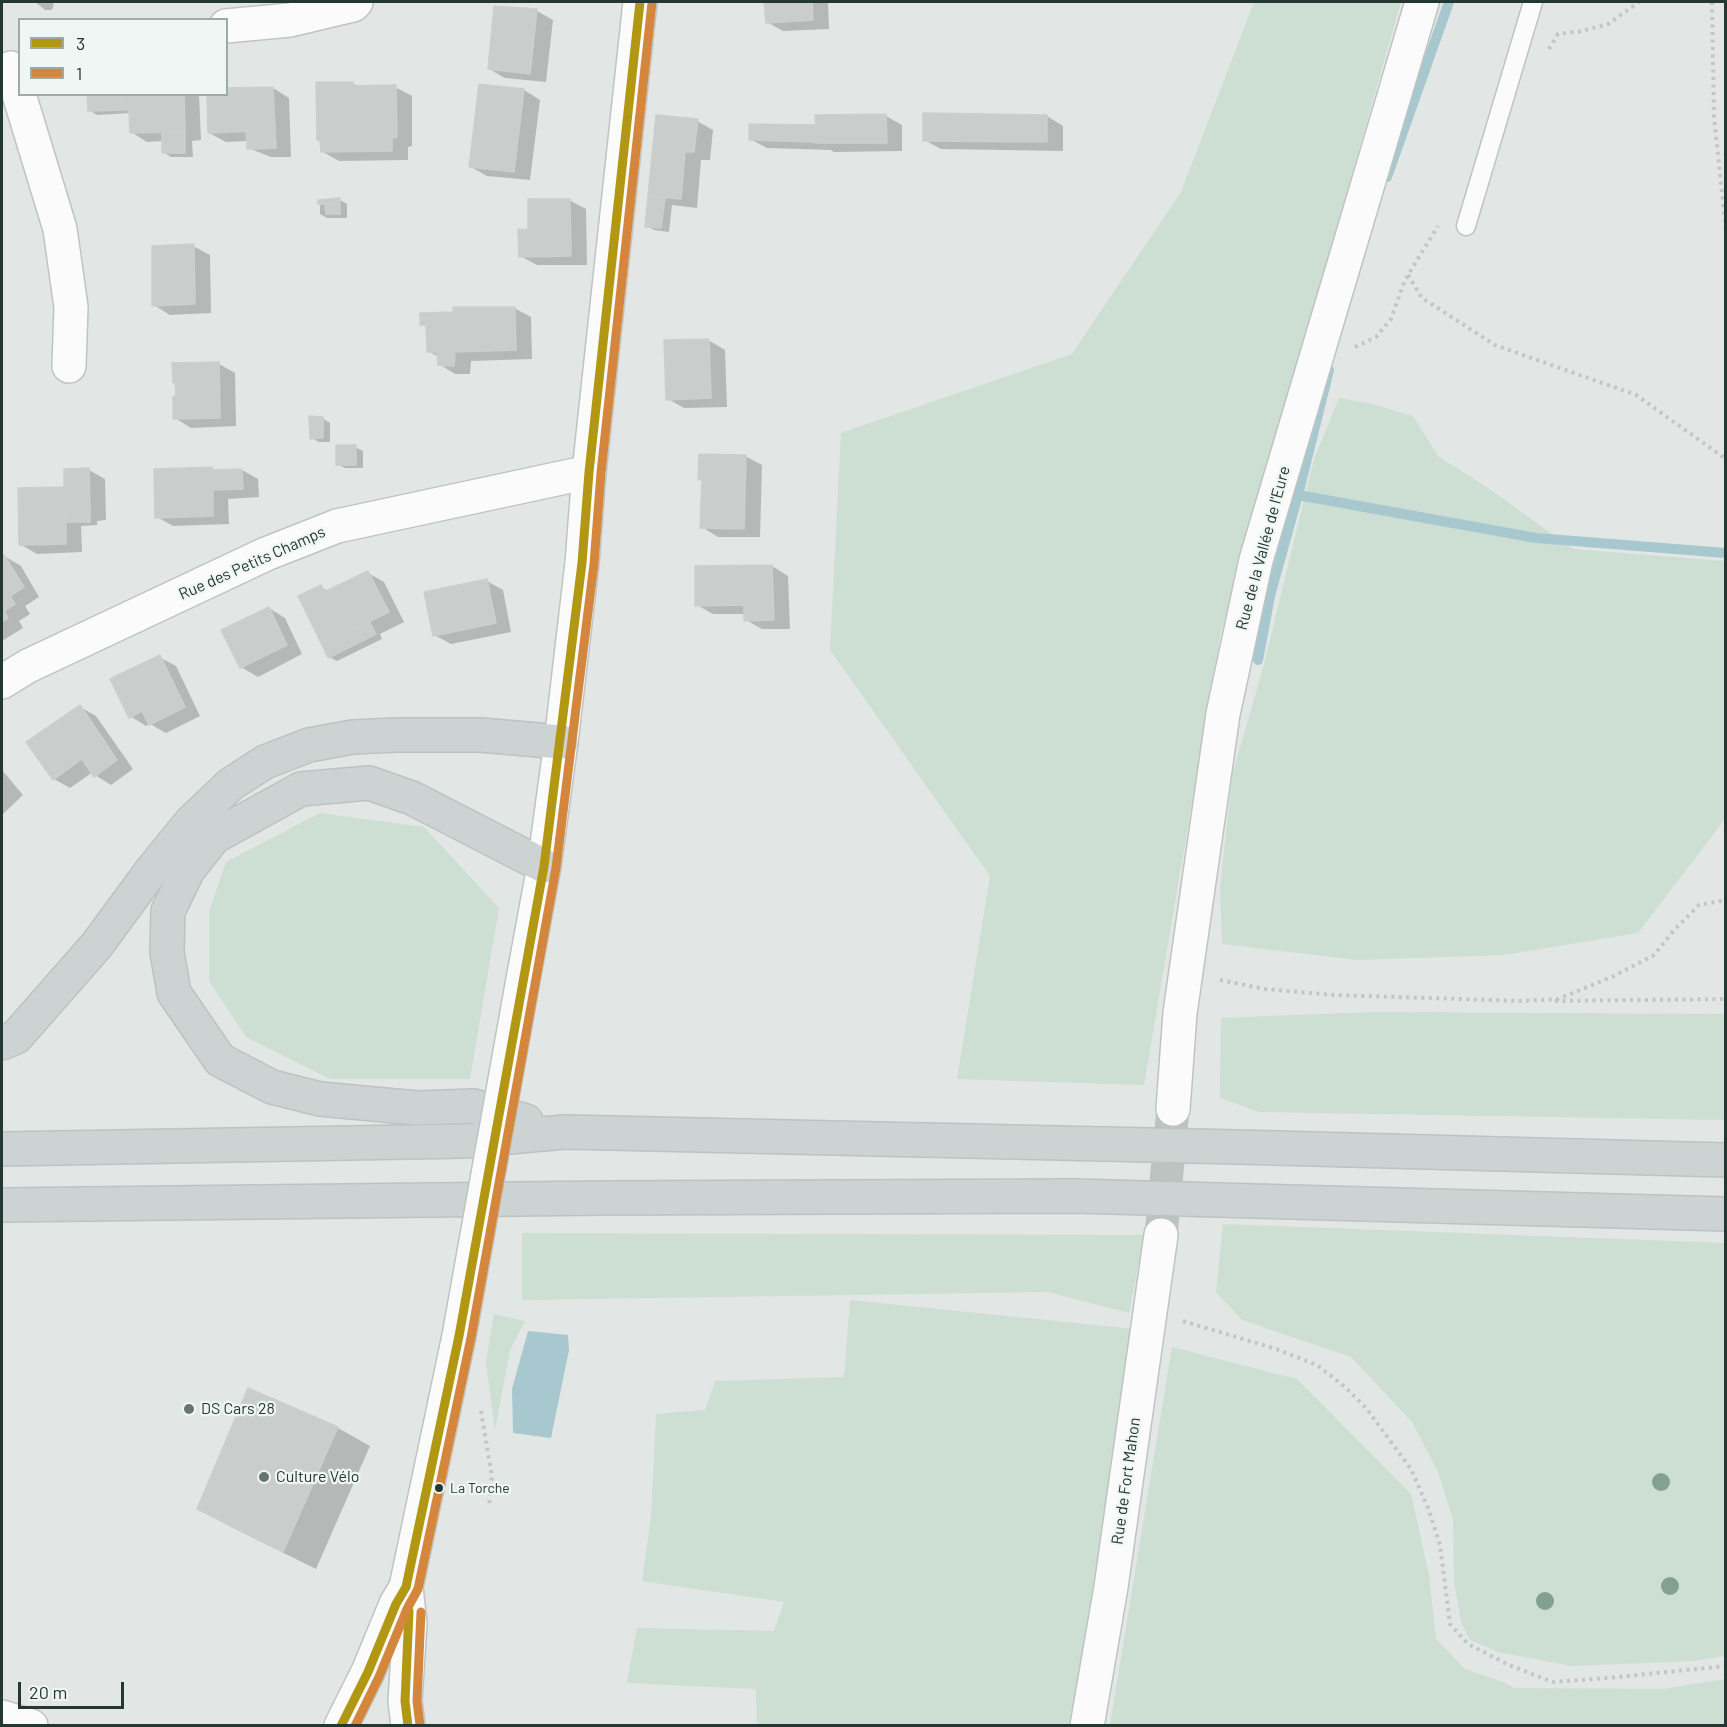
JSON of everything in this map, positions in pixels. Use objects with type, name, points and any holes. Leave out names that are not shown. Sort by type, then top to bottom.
[{"type":"main road","points":[[2,1043],[16,1037],[96,946],[191,822],[231,784],[265,762],[309,746],[353,737],[481,735],[561,742]]},
{"type":"main road","points":[[544,866],[411,798],[369,783],[302,789],[214,837],[188,870],[168,910],[167,952],[174,993],[220,1060],[272,1087],[331,1100],[417,1108],[474,1106],[565,1132]]},
{"type":"main road","points":[[2,1149],[465,1140],[565,1132],[1238,1146],[1725,1160]]},
{"type":"main road","points":[[2,1204],[1074,1196],[1725,1214]]},
{"type":"street","points":[[228,26],[290,20],[353,5],[356,2]]},
{"type":"street","points":[[408,1725],[405,1701],[410,1624],[406,1587],[459,1336],[544,866],[561,742],[582,563],[589,472],[640,2]]},
{"type":"street","name":"Rue de la Vallée de l'Eure","points":[[1173,1109],[1186,965],[1223,714],[1256,560],[1422,2]]},
{"type":"street","points":[[11,69],[18,92]]},
{"type":"street","points":[[19,96],[60,229],[71,307],[69,366]]},
{"type":"street","name":"Rue des Petits Champs","points":[[2,682],[28,666],[234,568],[337,526],[589,472]]},
{"type":"street","name":"Rue de Fort Mahon","points":[[1087,1725],[1111,1587],[1161,1235]]},
{"type":"street","points":[[340,1725],[368,1672],[396,1604],[406,1587]]},
{"type":"street","points":[[2,1718],[31,1725]]},
{"type":"lane","points":[[1466,226],[1533,2]]},
{"type":"path","points":[[1712,2],[1714,117],[1725,230]]},
{"type":"path","points":[[1408,275],[1422,298],[1495,345],[1636,395],[1725,459]]},
{"type":"path","points":[[1522,1001],[1558,999],[1614,976],[1654,955],[1699,905],[1725,900]]},
{"type":"path","points":[[1186,965],[1209,978],[1265,990],[1333,995],[1522,1001],[1725,999]]},
{"type":"path","points":[[1178,1320],[1276,1349],[1317,1365],[1345,1387],[1366,1408],[1411,1469],[1428,1508],[1440,1545],[1450,1624],[1468,1644],[1509,1665],[1553,1682],[1725,1666]]},
{"type":"path","points":[[480,1402],[492,1477],[489,1506]]},
{"type":"green space","points":[[1254,2],[1401,2],[1221,632],[1144,1085],[957,1079],[990,876],[830,650],[841,433],[1072,354],[1181,192]]},
{"type":"green space","points":[[1339,398],[1372,404],[1413,416],[1438,456],[1488,488],[1573,549],[1725,561],[1725,819],[1638,933],[1504,955],[1358,960],[1222,944],[1220,889],[1232,776],[1263,668],[1314,459]]},
{"type":"green space","points":[[320,813],[424,827],[499,908],[470,1079],[330,1079],[246,1037],[209,981],[209,912],[226,862]]},
{"type":"green space","points":[[1370,1012],[1725,1014],[1725,1120],[1259,1112],[1220,1098],[1221,1018]]},
{"type":"green space","points":[[1223,1224],[1725,1243],[1725,1656],[1694,1661],[1571,1666],[1498,1652],[1470,1640],[1461,1622],[1454,1581],[1453,1519],[1438,1472],[1412,1422],[1351,1357],[1242,1320],[1216,1292]]},
{"type":"green space","points":[[522,1233],[1144,1235],[1129,1313],[1048,1292],[522,1300]]},
{"type":"green space","points":[[850,1300],[1144,1330],[1069,1725],[757,1725],[756,1689],[627,1683],[637,1628],[774,1631],[784,1602],[642,1581],[651,1517],[656,1414],[705,1410],[715,1381],[844,1377]]},
{"type":"green space","points":[[494,1314],[525,1321],[510,1350],[495,1430],[486,1362]]},
{"type":"green space","points":[[1172,1347],[1297,1379],[1411,1494],[1429,1575],[1436,1639],[1465,1669],[1514,1688],[1664,1689],[1725,1679],[1725,1725],[1110,1725]]},
{"type":"water","points":[[528,1331],[568,1335],[569,1350],[551,1438],[513,1433],[512,1389]]},
{"type":"building","points":[[764,2],[812,2],[813,20],[766,23]]},
{"type":"building","points":[[494,6],[537,9],[530,74],[488,69]]},
{"type":"building","points":[[316,82],[353,82],[353,86],[396,85],[397,137],[392,138],[392,151],[321,152],[320,140],[317,140]]},
{"type":"building","points":[[479,84],[524,89],[514,172],[469,167]]},
{"type":"building","points":[[273,87],[276,148],[253,149],[252,131],[208,133],[207,96],[228,96],[228,88]]},
{"type":"building","points":[[87,96],[122,96],[122,110],[88,111]]},
{"type":"building","points":[[122,96],[184,96],[185,132],[130,133],[129,110],[122,110]]},
{"type":"building","points":[[923,113],[1047,115],[1047,142],[923,141]]},
{"type":"building","points":[[886,114],[887,143],[749,140],[749,124],[816,125],[815,115]]},
{"type":"building","points":[[656,115],[698,119],[694,152],[685,152],[681,199],[648,196]]},
{"type":"building","points":[[252,131],[253,149],[247,149],[246,132]]},
{"type":"building","points":[[185,132],[185,153],[162,153],[162,133]]},
{"type":"building","points":[[648,196],[665,198],[661,228],[645,227]]},
{"type":"building","points":[[340,198],[340,204],[318,204],[318,200]]},
{"type":"building","points":[[528,199],[570,199],[571,256],[519,257],[518,229],[528,230]]},
{"type":"building","points":[[325,204],[340,204],[340,214],[326,214]]},
{"type":"building","points":[[194,244],[195,304],[152,306],[152,246]]},
{"type":"building","points":[[453,307],[515,307],[516,350],[455,352],[454,366],[438,365],[437,352],[427,352],[426,325],[420,325],[420,313],[453,312]]},
{"type":"building","points":[[709,339],[711,398],[666,400],[664,340]]},
{"type":"building","points":[[219,362],[220,418],[173,419],[173,397],[176,396],[172,363]]},
{"type":"building","points":[[309,416],[323,417],[323,438],[310,439]]},
{"type":"building","points":[[336,445],[356,445],[356,465],[336,465]]},
{"type":"building","points":[[699,454],[746,455],[744,529],[700,528],[702,479],[698,480]]},
{"type":"building","points":[[212,467],[213,470],[242,469],[243,489],[213,490],[213,516],[185,517],[184,468]]},
{"type":"building","points":[[89,468],[90,512],[66,514],[66,544],[19,545],[18,488],[64,487],[64,469]]},
{"type":"building","points":[[184,468],[185,517],[155,518],[154,469]]},
{"type":"building","points":[[90,512],[90,522],[66,522],[66,514]]},
{"type":"building","points":[[4,555],[24,587],[10,596],[15,604],[4,611],[8,618],[2,622],[2,556]]},
{"type":"building","points":[[772,565],[774,620],[744,621],[744,605],[695,606],[695,566]]},
{"type":"building","points":[[368,571],[389,612],[322,645],[298,596],[321,585],[324,592]]},
{"type":"building","points":[[487,579],[496,623],[433,636],[424,592]]},
{"type":"building","points":[[269,607],[287,645],[240,668],[221,630]]},
{"type":"building","points":[[370,623],[376,634],[328,658],[322,645]]},
{"type":"building","points":[[160,655],[185,707],[149,725],[142,711],[129,718],[110,679]]},
{"type":"building","points":[[80,705],[117,760],[94,777],[82,759],[53,780],[26,742]]},
{"type":"building","points":[[248,1388],[338,1427],[283,1552],[197,1509]]},
{"type":"waterway","points":[[1387,177],[1449,2]]},
{"type":"waterway","points":[[1329,370],[1298,495],[1536,538],[1726,553]]},
{"type":"waterway","points":[[1258,660],[1270,596],[1298,495]]},
{"type":"tunnel","points":[[1161,1235],[1173,1109]]},
{"type":"transit line","name":"3","points":[[341,1726],[368,1672],[396,1604],[406,1587],[459,1336],[544,866],[582,563],[589,472],[640,2]]},
{"type":"transit line","name":"1","points":[[355,1726],[418,1589],[471,1338],[556,868],[594,564],[601,473],[652,3]]},
{"type":"transit line","name":"3","points":[[408,1726],[405,1701],[409,1611]]},
{"type":"transit line","name":"1","points":[[420,1725],[417,1701],[421,1612]]},
{"type":"place","name":"DS Cars 28","points":[[189,1409]]},
{"type":"place","name":"Culture Vélo","points":[[264,1477]]},
{"type":"place","name":"La Torche","points":[[439,1488]]}]
